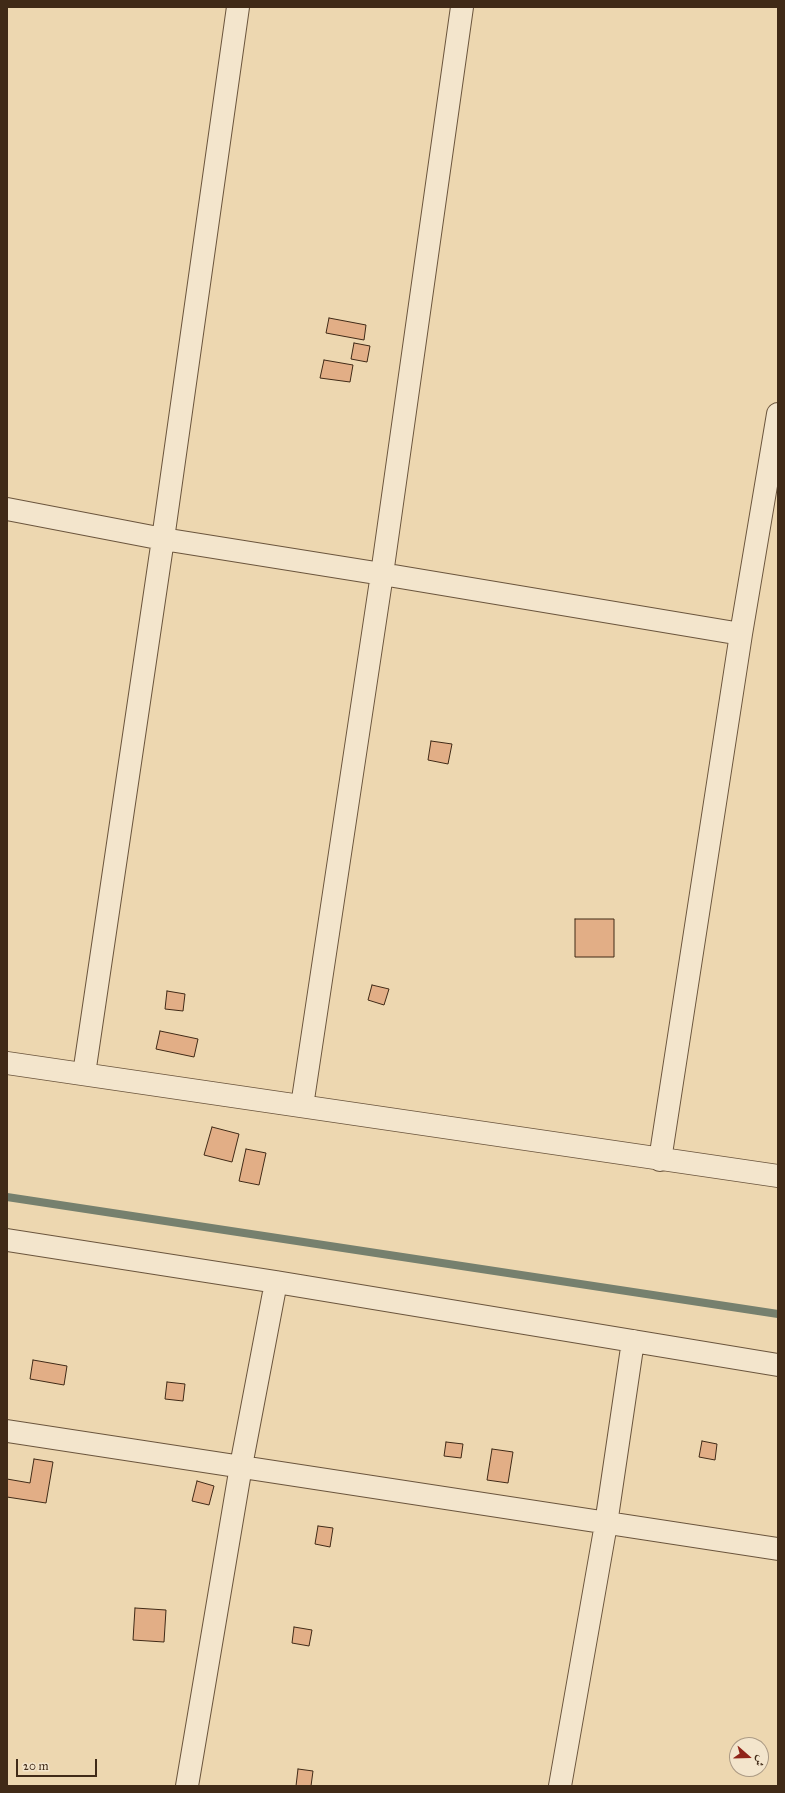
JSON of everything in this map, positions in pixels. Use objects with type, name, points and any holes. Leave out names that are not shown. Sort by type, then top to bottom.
[{"type":"street","points":[[84,1074],[163,539],[238,7]]},
{"type":"street","points":[[302,1106],[382,574],[462,7]]},
{"type":"street","points":[[660,1160],[741,634],[778,414]]},
{"type":"street","points":[[7,509],[163,539],[741,634]]},
{"type":"street","points":[[7,1063],[660,1160],[778,1176]]},
{"type":"street","points":[[7,1240],[276,1282],[778,1365]]},
{"type":"street","points":[[187,1786],[241,1466],[276,1282]]},
{"type":"street","points":[[560,1786],[606,1524],[634,1341]]},
{"type":"street","points":[[7,1431],[778,1550]]},
{"type":"building","points":[[329,318],[366,325],[364,340],[326,333]]},
{"type":"building","points":[[354,343],[370,346],[367,362],[351,359]]},
{"type":"building","points":[[324,360],[353,365],[350,382],[320,378]]},
{"type":"building","points":[[431,741],[452,744],[448,764],[428,760]]},
{"type":"building","points":[[575,919],[614,919],[614,957],[575,957]]},
{"type":"building","points":[[372,985],[389,989],[384,1005],[368,1000]]},
{"type":"building","points":[[167,991],[185,994],[183,1011],[165,1009]]},
{"type":"building","points":[[160,1031],[198,1039],[194,1057],[156,1049]]},
{"type":"building","points":[[212,1127],[239,1134],[232,1162],[204,1155]]},
{"type":"building","points":[[246,1149],[266,1153],[259,1185],[239,1181]]},
{"type":"building","points":[[33,1360],[67,1366],[64,1385],[30,1379]]},
{"type":"building","points":[[167,1382],[185,1384],[183,1401],[165,1399]]},
{"type":"building","points":[[702,1441],[717,1444],[715,1460],[699,1457]]},
{"type":"building","points":[[446,1442],[463,1444],[461,1458],[444,1456]]},
{"type":"building","points":[[492,1449],[513,1452],[508,1483],[487,1480]]},
{"type":"building","points":[[34,1459],[53,1462],[46,1503],[7,1497],[7,1479],[30,1483]]},
{"type":"building","points":[[197,1481],[214,1486],[209,1505],[192,1501]]},
{"type":"building","points":[[318,1526],[333,1528],[330,1547],[315,1544]]},
{"type":"building","points":[[135,1608],[166,1610],[164,1642],[133,1640]]},
{"type":"building","points":[[294,1627],[312,1630],[309,1646],[292,1643]]},
{"type":"building","points":[[298,1769],[313,1771],[311,1786],[296,1786]]},
{"type":"waterway","points":[[7,1197],[778,1314]]}]
